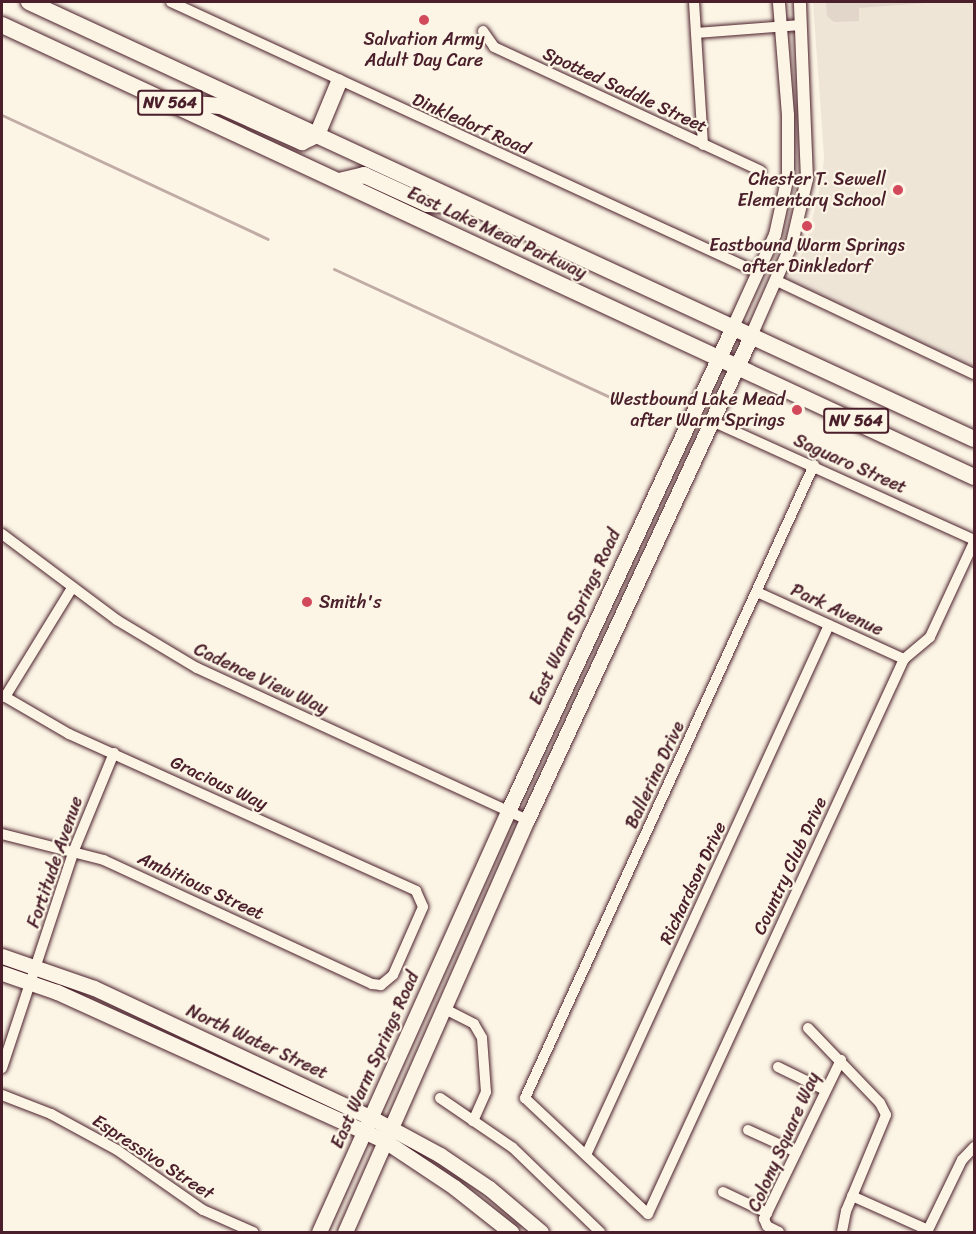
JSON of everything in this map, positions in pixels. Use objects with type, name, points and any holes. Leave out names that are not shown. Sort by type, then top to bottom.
[{"type":"main road","name":"East Lake Mead Parkway","points":[[29,2],[474,205],[975,439]]},
{"type":"main road","name":"East Lake Mead Parkway","points":[[2,25],[975,477]]},
{"type":"main road","points":[[169,103],[221,106],[302,142],[317,135],[339,82]]},
{"type":"main road","points":[[339,181],[364,174],[428,204],[474,205]]},
{"type":"main road","name":"East Warm Springs Road","points":[[319,1233],[508,811],[733,327]]},
{"type":"main road","points":[[345,1233],[526,820],[751,336]]},
{"type":"main road","points":[[586,642],[604,651]]},
{"type":"main road","name":"North Water Street","points":[[2,956],[37,966],[105,993],[370,1117],[511,1233]]},
{"type":"main road","name":"North Water Street","points":[[2,973],[32,983],[364,1131],[388,1134],[489,1188],[541,1233]]},
{"type":"street","name":"Dinkledorf Road","points":[[171,2],[339,82],[759,273]]},
{"type":"street","points":[[694,2],[704,145]]},
{"type":"street","name":"East Warm Springs Road","points":[[733,327],[776,235],[788,176],[789,136],[779,2]]},
{"type":"street","points":[[751,336],[792,243],[807,179],[800,2]]},
{"type":"street","points":[[696,33],[801,24]]},
{"type":"street","name":"Spotted Saddle Street","points":[[483,30],[494,47],[761,171]]},
{"type":"street","points":[[775,280],[975,374]]},
{"type":"street","name":"Saguaro Street","points":[[712,421],[814,465],[975,541]]},
{"type":"street","name":"Ballerina Drive","points":[[586,1155],[525,1098],[814,465]]},
{"type":"street","name":"Cadence View Way","points":[[2,534],[72,588],[197,668],[526,820]]},
{"type":"street","name":"Country Club Drive","points":[[586,1155],[648,1214],[903,659],[930,637],[975,541]]},
{"type":"street","points":[[3,696],[72,588]]},
{"type":"street","name":"Park Avenue","points":[[757,592],[903,659]]},
{"type":"street","name":"Richardson Drive","points":[[586,1155],[830,625]]},
{"type":"street","name":"Gracious Way","points":[[3,696],[69,734],[416,891],[422,900],[423,907],[393,975],[381,985]]},
{"type":"street","name":"Fortitude Avenue","points":[[2,1068],[32,983],[74,850],[114,753]]},
{"type":"street","name":"Ambitious Street","points":[[2,834],[74,850],[104,860],[362,980],[381,985]]},
{"type":"street","points":[[443,1008],[474,1024],[482,1038],[486,1092],[473,1120]]},
{"type":"street","points":[[808,1028],[880,1103],[886,1115],[852,1196],[842,1233]]},
{"type":"street","name":"Colony Square Way","points":[[779,1233],[764,1223],[767,1213],[841,1060]]},
{"type":"street","points":[[778,1067],[825,1090]]},
{"type":"street","name":"Espressivo Street","points":[[2,1095],[51,1114],[108,1145],[203,1210],[253,1233]]},
{"type":"street","points":[[440,1098],[473,1120],[546,1177],[600,1233]]},
{"type":"street","points":[[748,1130],[796,1152]]},
{"type":"street","points":[[852,1196],[928,1232],[962,1160],[975,1146]]},
{"type":"street","points":[[723,1191],[767,1213]]},
{"type":"shaded area","name":"Chester T. Sewell Elementary School","points":[[813,2],[974,2],[974,380],[782,289],[805,248],[822,179],[824,157]]},
{"type":"shaded area","points":[[826,2],[939,2],[859,8],[859,21],[834,22],[827,16]]},
{"type":"waterway","points":[[2,115],[268,239]]},
{"type":"waterway","points":[[334,269],[625,404]]},
{"type":"place","name":"Salvation Army Adult Day Care","points":[[424,20]]},
{"type":"place","name":"Chester T. Sewell Elementary School","points":[[898,190]]},
{"type":"place","name":"Eastbound Warm Springs after Dinkledorf","points":[[807,226]]},
{"type":"place","name":"Westbound Lake Mead after Warm Springs","points":[[797,410]]},
{"type":"place","name":"Smith's","points":[[307,602]]}]
